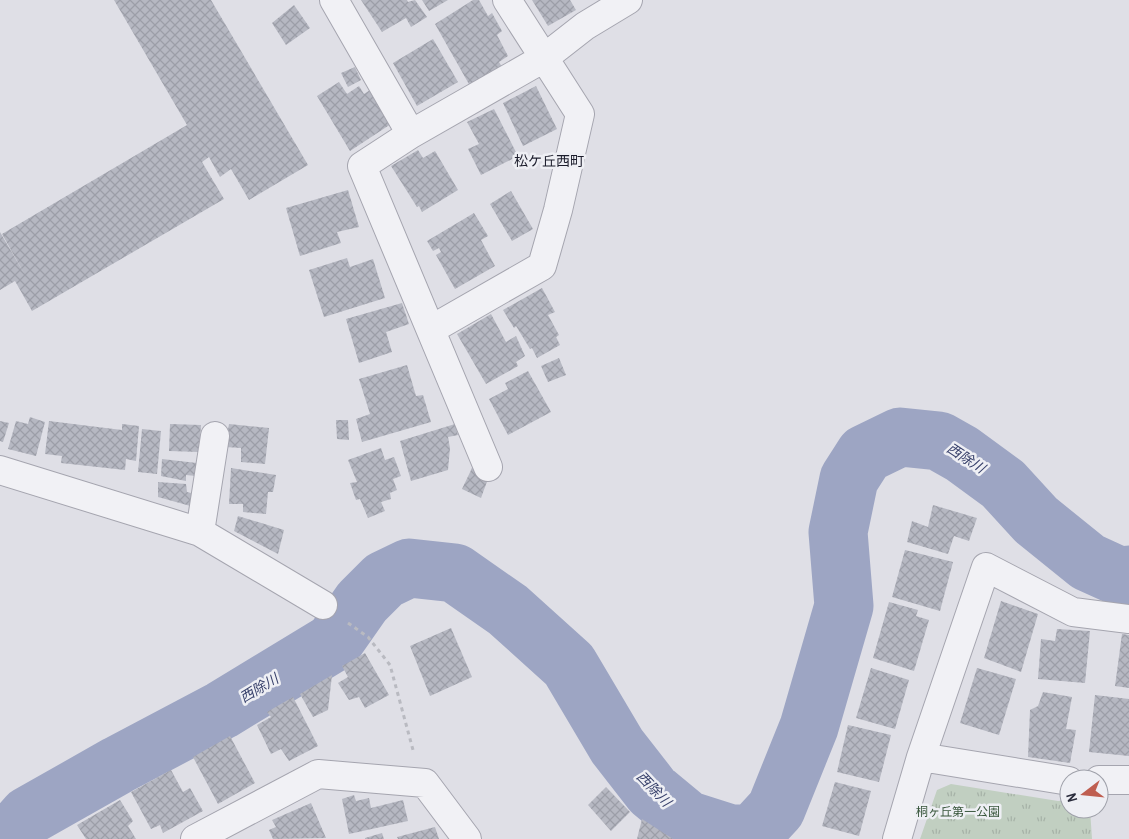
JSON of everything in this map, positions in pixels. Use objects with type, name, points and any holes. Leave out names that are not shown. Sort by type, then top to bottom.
[{"type":"street","points":[[334,0],[411,134]]},
{"type":"street","points":[[432,328],[542,266],[558,210],[580,114],[507,0]]},
{"type":"street","points":[[488,467],[432,328],[362,166],[411,134],[544,58],[585,26],[628,0]]},
{"type":"street","points":[[200,532],[215,436]]},
{"type":"street","points":[[0,470],[200,532],[323,605]]},
{"type":"street","points":[[897,839],[921,757],[986,567],[1072,612],[1129,619]]},
{"type":"street","points":[[921,757],[1059,779]]},
{"type":"street","points":[[195,839],[318,774],[425,783],[467,839]]},
{"type":"street","points":[[1109,780],[1129,780]]},
{"type":"path","points":[[368,637],[390,665],[416,762],[425,783]]},
{"type":"green space","name":"桐ヶ丘第一公園","points":[[951,784],[1059,801],[1059,819],[1091,819],[1092,839],[920,839],[937,790]]},
{"type":"building","points":[[114,0],[211,0],[308,165],[249,200],[231,169],[220,177],[209,157],[202,162],[224,199],[32,311],[15,281],[0,290],[0,232],[25,275],[2,234],[187,125]]},
{"type":"building","points":[[361,0],[407,0],[408,2],[415,0],[427,17],[411,27],[406,18],[382,32]]},
{"type":"building","points":[[422,0],[448,0],[429,11]]},
{"type":"building","points":[[473,0],[479,0],[488,16],[492,13],[502,31],[497,35],[508,56],[499,62],[502,67],[470,86],[435,24]]},
{"type":"building","points":[[532,0],[570,0],[576,10],[548,26]]},
{"type":"building","points":[[294,5],[310,28],[286,45],[272,23]]},
{"type":"building","points":[[433,39],[458,82],[417,106],[393,63]]},
{"type":"building","points":[[355,67],[361,80],[348,87],[341,73]]},
{"type":"building","points":[[339,82],[347,94],[359,86],[364,94],[370,90],[391,124],[350,151],[317,96]]},
{"type":"building","points":[[536,86],[557,129],[523,146],[503,103]]},
{"type":"building","points":[[494,109],[518,156],[481,175],[468,149],[479,144],[467,122]]},
{"type":"building","points":[[418,150],[423,158],[435,151],[458,190],[422,212],[391,166]]},
{"type":"building","points":[[348,190],[359,227],[337,232],[341,243],[300,256],[286,208]]},
{"type":"building","points":[[511,191],[533,229],[512,241],[490,204]]},
{"type":"building","points":[[474,213],[488,236],[481,240],[495,266],[455,289],[436,255],[441,252],[439,248],[433,251],[427,241]]},
{"type":"building","points":[[347,258],[350,267],[373,259],[385,298],[324,317],[309,270]]},
{"type":"building","points":[[542,288],[555,312],[548,315],[559,335],[556,337],[560,345],[537,358],[532,348],[530,349],[516,326],[514,328],[503,310]]},
{"type":"building","points":[[402,303],[409,324],[386,332],[392,352],[359,363],[346,319]]},
{"type":"building","points":[[491,314],[506,342],[516,336],[525,356],[516,362],[518,366],[486,384],[457,334]]},
{"type":"building","points":[[559,358],[566,375],[548,382],[541,366]]},
{"type":"building","points":[[407,365],[416,396],[423,395],[431,422],[362,442],[356,419],[370,414],[359,379]]},
{"type":"building","points":[[528,371],[551,412],[508,435],[489,399],[508,389],[505,383]]},
{"type":"building","points":[[30,417],[45,422],[36,456],[8,449],[16,421],[28,424]]},
{"type":"building","points":[[336,420],[348,420],[349,440],[337,439]]},
{"type":"building","points":[[0,421],[9,423],[3,442],[0,441]]},
{"type":"building","points":[[49,421],[122,430],[122,424],[139,426],[136,461],[126,459],[125,470],[61,463],[62,456],[45,454]]},
{"type":"building","points":[[170,424],[201,425],[199,452],[169,451]]},
{"type":"building","points":[[229,424],[269,428],[265,464],[241,462],[241,448],[225,447]]},
{"type":"building","points":[[455,424],[458,435],[448,437],[450,448],[448,470],[411,481],[400,441]]},
{"type":"building","points":[[142,429],[161,431],[157,474],[138,472]]},
{"type":"building","points":[[381,448],[385,460],[394,457],[401,476],[393,479],[397,490],[390,493],[391,499],[381,502],[385,511],[368,518],[360,499],[356,500],[350,483],[357,482],[348,460]]},
{"type":"building","points":[[162,459],[197,463],[196,476],[186,475],[186,481],[161,476]]},
{"type":"building","points":[[231,468],[276,475],[273,492],[268,492],[266,514],[243,512],[243,504],[229,504]]},
{"type":"building","points":[[472,468],[489,476],[481,498],[462,489]]},
{"type":"building","points":[[158,482],[186,484],[187,492],[195,494],[194,507],[158,497]]},
{"type":"building","points":[[933,505],[977,518],[969,541],[954,536],[948,554],[907,542],[912,521],[928,527]]},
{"type":"building","points":[[238,516],[284,530],[278,554],[234,531]]},
{"type":"building","points":[[905,550],[953,562],[940,611],[892,597]]},
{"type":"building","points":[[1001,601],[1038,614],[1021,672],[984,658]]},
{"type":"building","points":[[889,602],[918,610],[916,616],[929,620],[914,671],[873,658]]},
{"type":"building","points":[[451,628],[472,677],[430,696],[410,646]]},
{"type":"building","points":[[1057,629],[1090,631],[1085,683],[1038,679],[1041,639],[1055,641]]},
{"type":"building","points":[[1122,634],[1129,635],[1129,688],[1115,686]]},
{"type":"building","points":[[365,653],[389,695],[365,708],[359,697],[349,700],[338,683],[348,677],[342,666]]},
{"type":"building","points":[[871,668],[909,680],[895,729],[856,718]]},
{"type":"building","points":[[977,668],[1016,679],[999,735],[960,723]]},
{"type":"building","points":[[332,675],[328,710],[313,717],[300,694]]},
{"type":"building","points":[[1043,692],[1072,697],[1066,729],[1076,730],[1070,763],[1028,757],[1030,710],[1038,706]]},
{"type":"building","points":[[1095,695],[1129,699],[1129,756],[1089,752]]},
{"type":"building","points":[[293,697],[318,746],[289,761],[281,749],[271,754],[257,725],[271,717],[267,712]]},
{"type":"building","points":[[848,725],[891,735],[879,782],[837,772]]},
{"type":"building","points":[[230,736],[255,783],[218,804],[193,757]]},
{"type":"building","points":[[171,770],[183,792],[190,788],[203,811],[163,833],[160,825],[151,829],[131,792]]},
{"type":"building","points":[[835,782],[871,791],[859,836],[822,826]]},
{"type":"building","points":[[606,787],[630,812],[611,831],[588,805]]},
{"type":"building","points":[[354,795],[356,801],[369,798],[371,808],[403,800],[408,821],[349,834],[342,799]]},
{"type":"building","points":[[120,800],[133,821],[128,826],[136,839],[86,839],[77,825]]},
{"type":"building","points":[[311,803],[326,838],[273,839],[269,830],[276,827],[272,820]]},
{"type":"building","points":[[642,819],[673,839],[637,839]]},
{"type":"building","points":[[435,827],[439,839],[398,839],[397,837]]},
{"type":"building","points":[[382,833],[384,839],[365,839],[365,838]]},
{"type":"waterway","name":"西除川","points":[[8,839],[28,816],[118,765],[222,710],[334,642],[362,602],[384,580],[409,568],[455,573],[508,610],[569,665],[617,746],[652,791],[687,820],[731,834],[753,834],[776,809],[809,727],[844,606],[838,532],[849,479],[865,454],[900,437],[939,441],[962,454],[1003,484],[1036,520],[1088,562],[1119,576],[1129,575]]},
{"type":"district","name":"松ケ丘西町","points":[[549,161]]}]
